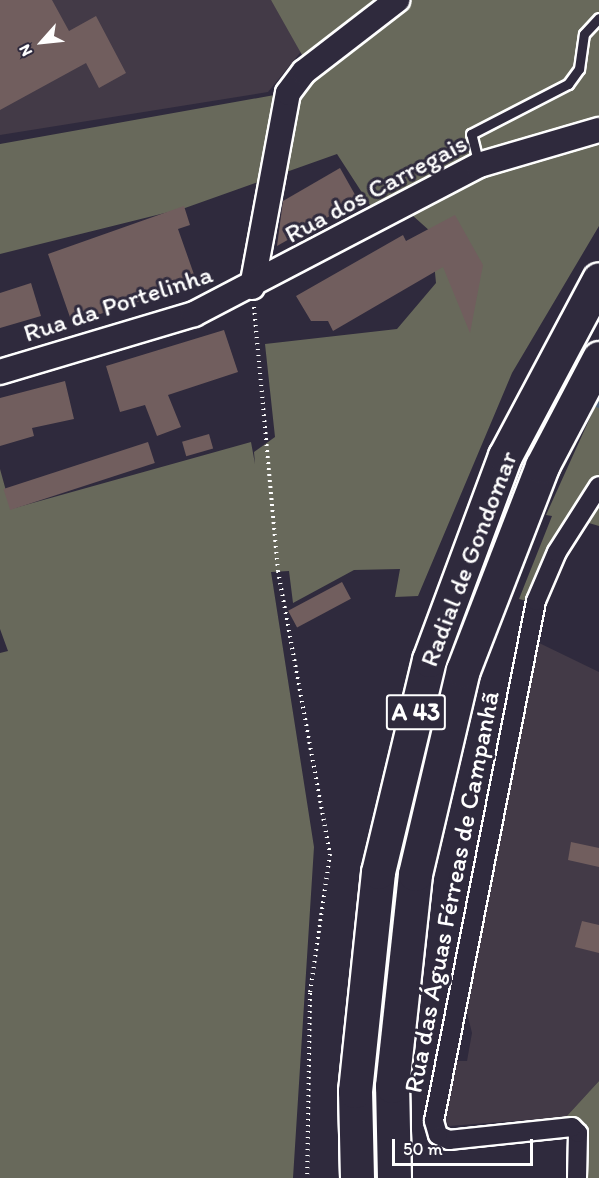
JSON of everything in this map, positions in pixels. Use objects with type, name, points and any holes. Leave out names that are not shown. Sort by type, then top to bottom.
[{"type":"highway","name":"Radial de Gondomar","points":[[357,1178],[355,1091],[378,872],[429,660],[505,456],[599,279]]},
{"type":"highway","name":"Radial de Gondomar","points":[[394,1178],[392,1086],[415,874],[463,670],[542,466],[599,357]]},
{"type":"street","points":[[252,287],[288,93],[304,72],[397,0]]},
{"type":"street","name":"Rua dos Carregais","points":[[252,287],[479,165],[596,131]]},
{"type":"street","name":"Rua da Portelinha","points":[[0,372],[194,314],[252,287]]},
{"type":"street","name":"Rua das Águas Férreas de Campanhã","points":[[577,1178],[578,1133],[572,1126],[449,1140],[438,1135],[434,1121],[536,601],[556,552],[599,486]]},
{"type":"lane","points":[[479,165],[471,134],[568,84],[579,69],[584,34],[599,18]]},
{"type":"path","points":[[252,287],[278,571],[330,854],[310,993],[307,1178]]},
{"type":"shaded area","points":[[0,0],[271,0],[313,37],[268,92],[0,135]]},
{"type":"shaded area","points":[[533,640],[599,672],[599,1081],[566,1117],[449,1126],[441,1114],[455,1061],[467,1061],[472,1033],[467,1013]]},
{"type":"green space","points":[[271,0],[599,0],[599,226],[512,373],[418,596],[395,597],[400,569],[354,570],[293,603],[289,571],[271,572],[314,847],[293,1178],[0,1178],[0,653],[8,651],[0,629],[0,469],[11,509],[251,442],[255,464],[254,452],[275,437],[265,344],[397,329],[436,283],[431,232],[392,197],[372,208],[337,154],[185,208],[0,254],[0,144],[280,94],[306,62]]},
{"type":"green space","points":[[599,398],[599,526],[582,521],[585,516],[569,516],[527,601],[519,599],[552,516],[546,515]]},
{"type":"green space","points":[[599,1081],[599,1178],[586,1178],[587,1141],[579,1120],[566,1117]]},
{"type":"building","points":[[0,0],[52,0],[69,31],[96,16],[126,73],[99,88],[86,63],[0,110]]},
{"type":"building","points":[[340,168],[358,200],[277,246],[283,201]]},
{"type":"building","points":[[184,206],[190,225],[178,229],[197,283],[72,323],[48,254]]},
{"type":"building","points":[[455,215],[483,265],[470,333],[443,267],[333,331],[328,321],[311,321],[296,296],[403,235],[406,241]]},
{"type":"building","points":[[31,283],[41,316],[0,328],[0,293]]},
{"type":"building","points":[[224,330],[238,372],[168,395],[181,427],[157,436],[145,405],[120,412],[106,366]]},
{"type":"building","points":[[65,381],[74,419],[32,428],[34,436],[0,446],[0,398]]},
{"type":"building","points":[[209,434],[213,448],[186,456],[182,442]]},
{"type":"building","points":[[148,442],[155,463],[10,510],[3,489]]},
{"type":"building","points":[[342,582],[351,599],[297,627],[288,611]]},
{"type":"building","points":[[571,842],[599,848],[599,867],[568,860]]},
{"type":"building","points":[[582,921],[599,925],[599,953],[575,947]]},
{"type":"waterway","points":[[595,403],[599,405]]}]
